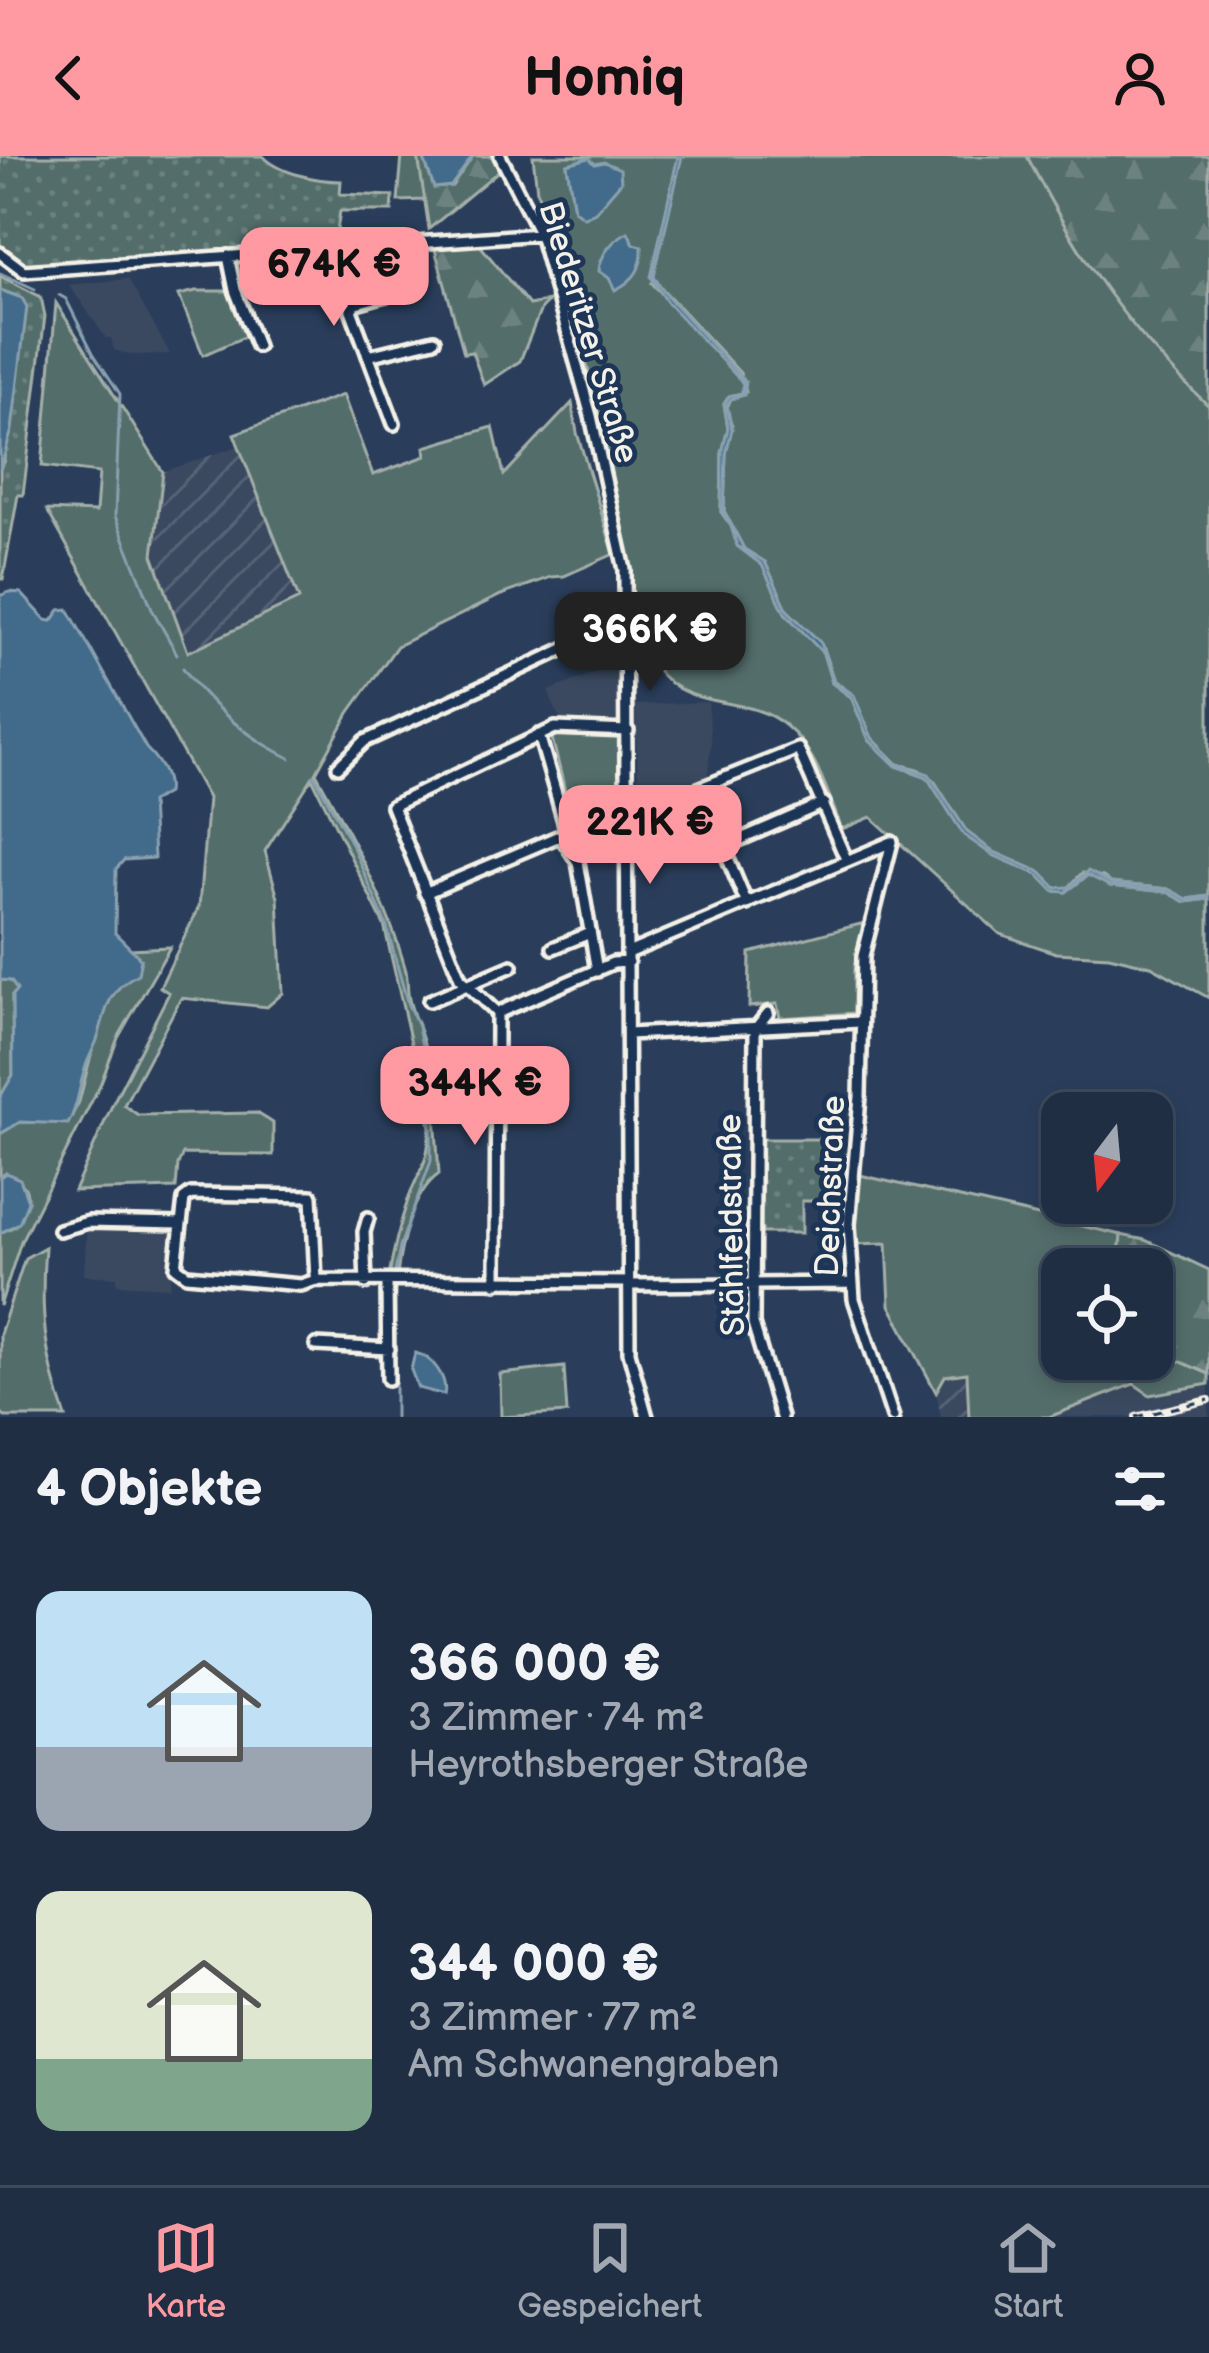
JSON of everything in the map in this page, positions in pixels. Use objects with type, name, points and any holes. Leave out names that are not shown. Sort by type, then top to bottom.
[{"type":"street","name":"Biederitzer Straße","points":[[500,156],[540,234],[588,403],[626,578],[629,1357],[644,1416]]},
{"type":"street","points":[[0,254],[24,271],[540,234]]},
{"type":"street","points":[[392,246],[397,292],[352,307],[394,424]]},
{"type":"street","points":[[228,256],[235,290],[257,346]]},
{"type":"street","points":[[368,356],[434,340]]},
{"type":"street","points":[[338,766],[365,741],[577,643],[627,648]]},
{"type":"street","points":[[496,1283],[497,1013],[466,985],[392,806],[561,727],[628,730]]},
{"type":"street","points":[[425,893],[561,836],[566,826],[538,735]]},
{"type":"street","points":[[497,1013],[846,859],[798,749],[628,817]]},
{"type":"street","points":[[699,790],[747,904]]},
{"type":"street","points":[[723,847],[824,803]]},
{"type":"street","points":[[561,836],[578,862],[597,970]]},
{"type":"street","name":"Deichstraße","points":[[846,859],[892,842],[865,943],[860,1097],[849,1225],[851,1282],[893,1417]]},
{"type":"street","points":[[553,948],[590,933]]},
{"type":"street","points":[[429,1001],[512,966]]},
{"type":"street","points":[[755,1029],[768,1013]]},
{"type":"street","points":[[628,1034],[860,1022]]},
{"type":"street","name":"Stählfeldstraße","points":[[755,1029],[754,1332],[781,1417]]},
{"type":"street","points":[[316,1280],[312,1196],[191,1194],[184,1199],[176,1267],[181,1273],[301,1286],[316,1280],[851,1282]]},
{"type":"street","points":[[366,1283],[368,1218]]},
{"type":"street","points":[[59,1230],[88,1222],[181,1224]]},
{"type":"street","points":[[388,1379],[392,1283]]},
{"type":"street","points":[[316,1346],[389,1348]]},
{"type":"shaded area","points":[[423,156],[473,156],[451,186],[434,188]]},
{"type":"shaded area","points":[[678,156],[682,156],[654,277],[746,382],[744,395],[727,405],[732,429],[724,511],[744,549],[765,562],[788,611],[821,643],[834,681],[854,695],[872,738],[898,764],[929,774],[967,832],[992,851],[1040,872],[1056,888],[1069,887],[1088,871],[1111,883],[1168,889],[1187,899],[1209,899],[1186,902],[1167,892],[1110,886],[1088,875],[1066,892],[1054,891],[1038,875],[991,854],[964,835],[927,777],[896,766],[869,740],[851,697],[832,683],[823,653],[785,613],[762,565],[737,546],[721,512],[722,453],[728,428],[724,404],[729,396],[742,393],[743,383],[667,302],[651,277]]},
{"type":"shaded area","points":[[589,158],[595,164],[604,162],[620,169],[621,182],[595,212],[584,217],[574,210],[567,164]]},
{"type":"shaded area","points":[[628,232],[634,244],[642,246],[641,261],[633,277],[615,290],[599,271],[600,265],[608,248]]},
{"type":"shaded area","points":[[128,279],[170,354],[131,355],[114,350],[111,338],[106,338],[69,285]]},
{"type":"shaded area","points":[[0,290],[22,298],[27,307],[12,430],[0,469]]},
{"type":"shaded area","points":[[238,446],[299,599],[187,652],[153,555],[163,472]]},
{"type":"shaded area","points":[[21,593],[46,620],[68,609],[162,768],[167,793],[151,802],[154,858],[124,860],[116,869],[115,933],[141,959],[138,974],[115,992],[107,1007],[72,1117],[68,1124],[20,1122],[0,1134],[0,1097],[13,1075],[12,996],[17,990],[11,981],[0,980],[0,596]]},
{"type":"shaded area","points":[[623,660],[623,725],[562,723],[548,692]]},
{"type":"shaded area","points":[[708,702],[707,781],[639,808],[635,705]]},
{"type":"shaded area","points":[[6,1173],[20,1179],[28,1201],[19,1223],[0,1233],[0,1177]]},
{"type":"shaded area","points":[[87,1226],[175,1231],[170,1287],[117,1284],[117,1277],[84,1275]]},
{"type":"shaded area","points":[[415,1353],[437,1369],[444,1395],[418,1388],[411,1370]]},
{"type":"shaded area","points":[[967,1373],[969,1417],[941,1417],[936,1392],[945,1376]]},
{"type":"shaded area","points":[[1134,1384],[1150,1395],[1209,1384],[1209,1417],[1049,1417]]},
{"type":"green space","points":[[0,156],[263,156],[300,175],[341,181],[340,194],[393,196],[392,211],[340,211],[335,244],[25,267],[0,249]]},
{"type":"green space","points":[[402,156],[418,156],[426,200],[398,201]]},
{"type":"green space","points":[[418,156],[423,156],[434,188],[452,186],[473,156],[493,156],[501,169],[429,229]]},
{"type":"green space","points":[[533,156],[1027,156],[1106,290],[1153,349],[1209,406],[1209,896],[1187,899],[1168,889],[1111,883],[1103,877],[1082,873],[1069,887],[1056,888],[1040,872],[992,851],[967,832],[935,782],[918,769],[901,765],[927,777],[964,835],[991,854],[1039,875],[1054,891],[1066,892],[1088,875],[1110,886],[1167,892],[1186,902],[1209,899],[1209,998],[1151,966],[1109,956],[1056,953],[1000,934],[871,817],[842,829],[813,760],[786,726],[751,708],[694,695],[660,674],[646,653],[637,625],[627,551],[586,362],[537,191]],"holes":[[[588,158],[611,190],[604,202],[574,209],[567,165]],[[655,281],[740,373],[746,392],[731,399],[726,410],[732,425],[724,511],[744,549],[765,562],[788,611],[821,643],[834,681],[853,695],[872,738],[897,763],[869,740],[851,697],[832,683],[823,653],[785,613],[762,564],[738,546],[721,512],[722,453],[728,428],[724,404],[729,396],[742,393],[743,383],[652,283]]]},
{"type":"green space","points":[[1027,156],[1209,156],[1209,406],[1153,349],[1106,290]]},
{"type":"green space","points":[[479,244],[529,305],[549,301],[541,309],[520,361],[484,385],[472,352],[464,353],[434,246]]},
{"type":"green space","points":[[0,276],[41,297],[45,316],[23,495],[18,495],[3,579],[0,469],[22,298],[0,290]]},
{"type":"green space","points":[[233,291],[246,336],[203,355],[179,295]]},
{"type":"green space","points":[[56,303],[163,472],[153,555],[188,652],[299,599],[234,434],[343,395],[373,475],[426,456],[425,447],[493,427],[504,475],[572,403],[614,554],[564,576],[501,595],[397,646],[349,713],[316,773],[389,920],[406,971],[411,1006],[426,1053],[431,1053],[439,1174],[415,1207],[397,1277],[389,1277],[394,1248],[425,1159],[430,1126],[384,925],[312,778],[265,851],[278,898],[283,993],[267,1007],[181,998],[124,1105],[138,1115],[257,1113],[273,1123],[273,1155],[183,1154],[176,1188],[74,1191],[169,993],[160,987],[199,907],[208,798],[47,510],[96,512],[99,473],[42,466]]},
{"type":"green space","points":[[551,734],[620,737],[619,819],[576,835]]},
{"type":"green space","points":[[864,923],[854,969],[854,1013],[780,1018],[777,1004],[749,1007],[750,953]]},
{"type":"green space","points":[[170,947],[118,1038],[100,1085],[21,1241],[0,1306],[0,1233],[15,1226],[28,1201],[21,1183],[6,1173],[0,1177],[0,1134],[20,1122],[68,1123],[79,1102],[103,1008],[141,959],[129,949]]},
{"type":"green space","points":[[0,980],[11,981],[17,990],[12,996],[13,1075],[0,1097]]},
{"type":"green space","points":[[758,1139],[826,1139],[826,1201],[802,1201],[802,1233],[759,1233]]},
{"type":"green space","points":[[860,1175],[1041,1217],[1041,1224],[1073,1224],[1121,1235],[1120,1248],[1041,1248],[1041,1380],[1173,1380],[1173,1358],[1209,1374],[1209,1384],[1150,1395],[1134,1384],[1049,1417],[969,1417],[967,1373],[945,1376],[936,1392],[890,1305],[887,1243],[853,1244]]},
{"type":"green space","points":[[1121,1235],[1162,1248],[1120,1248]]},
{"type":"green space","points":[[45,1247],[45,1334],[66,1417],[5,1417],[0,1411],[0,1334],[25,1258]]},
{"type":"green space","points":[[1173,1253],[1209,1270],[1209,1374],[1173,1358]]},
{"type":"green space","points":[[564,1367],[567,1413],[501,1417],[500,1374]]},
{"type":"waterway","points":[[0,273],[35,289]]},
{"type":"waterway","points":[[59,295],[66,299],[120,394],[115,516],[153,611],[177,654]]},
{"type":"waterway","points":[[183,668],[231,720],[290,758]]},
{"type":"waterway","points":[[314,775],[353,847],[386,924],[418,1025],[431,1096],[431,1161],[400,1246],[394,1278]]},
{"type":"waterway","points":[[395,1289],[395,1417]]},
{"type":"railway","points":[[1136,1417],[1209,1400]]}]
